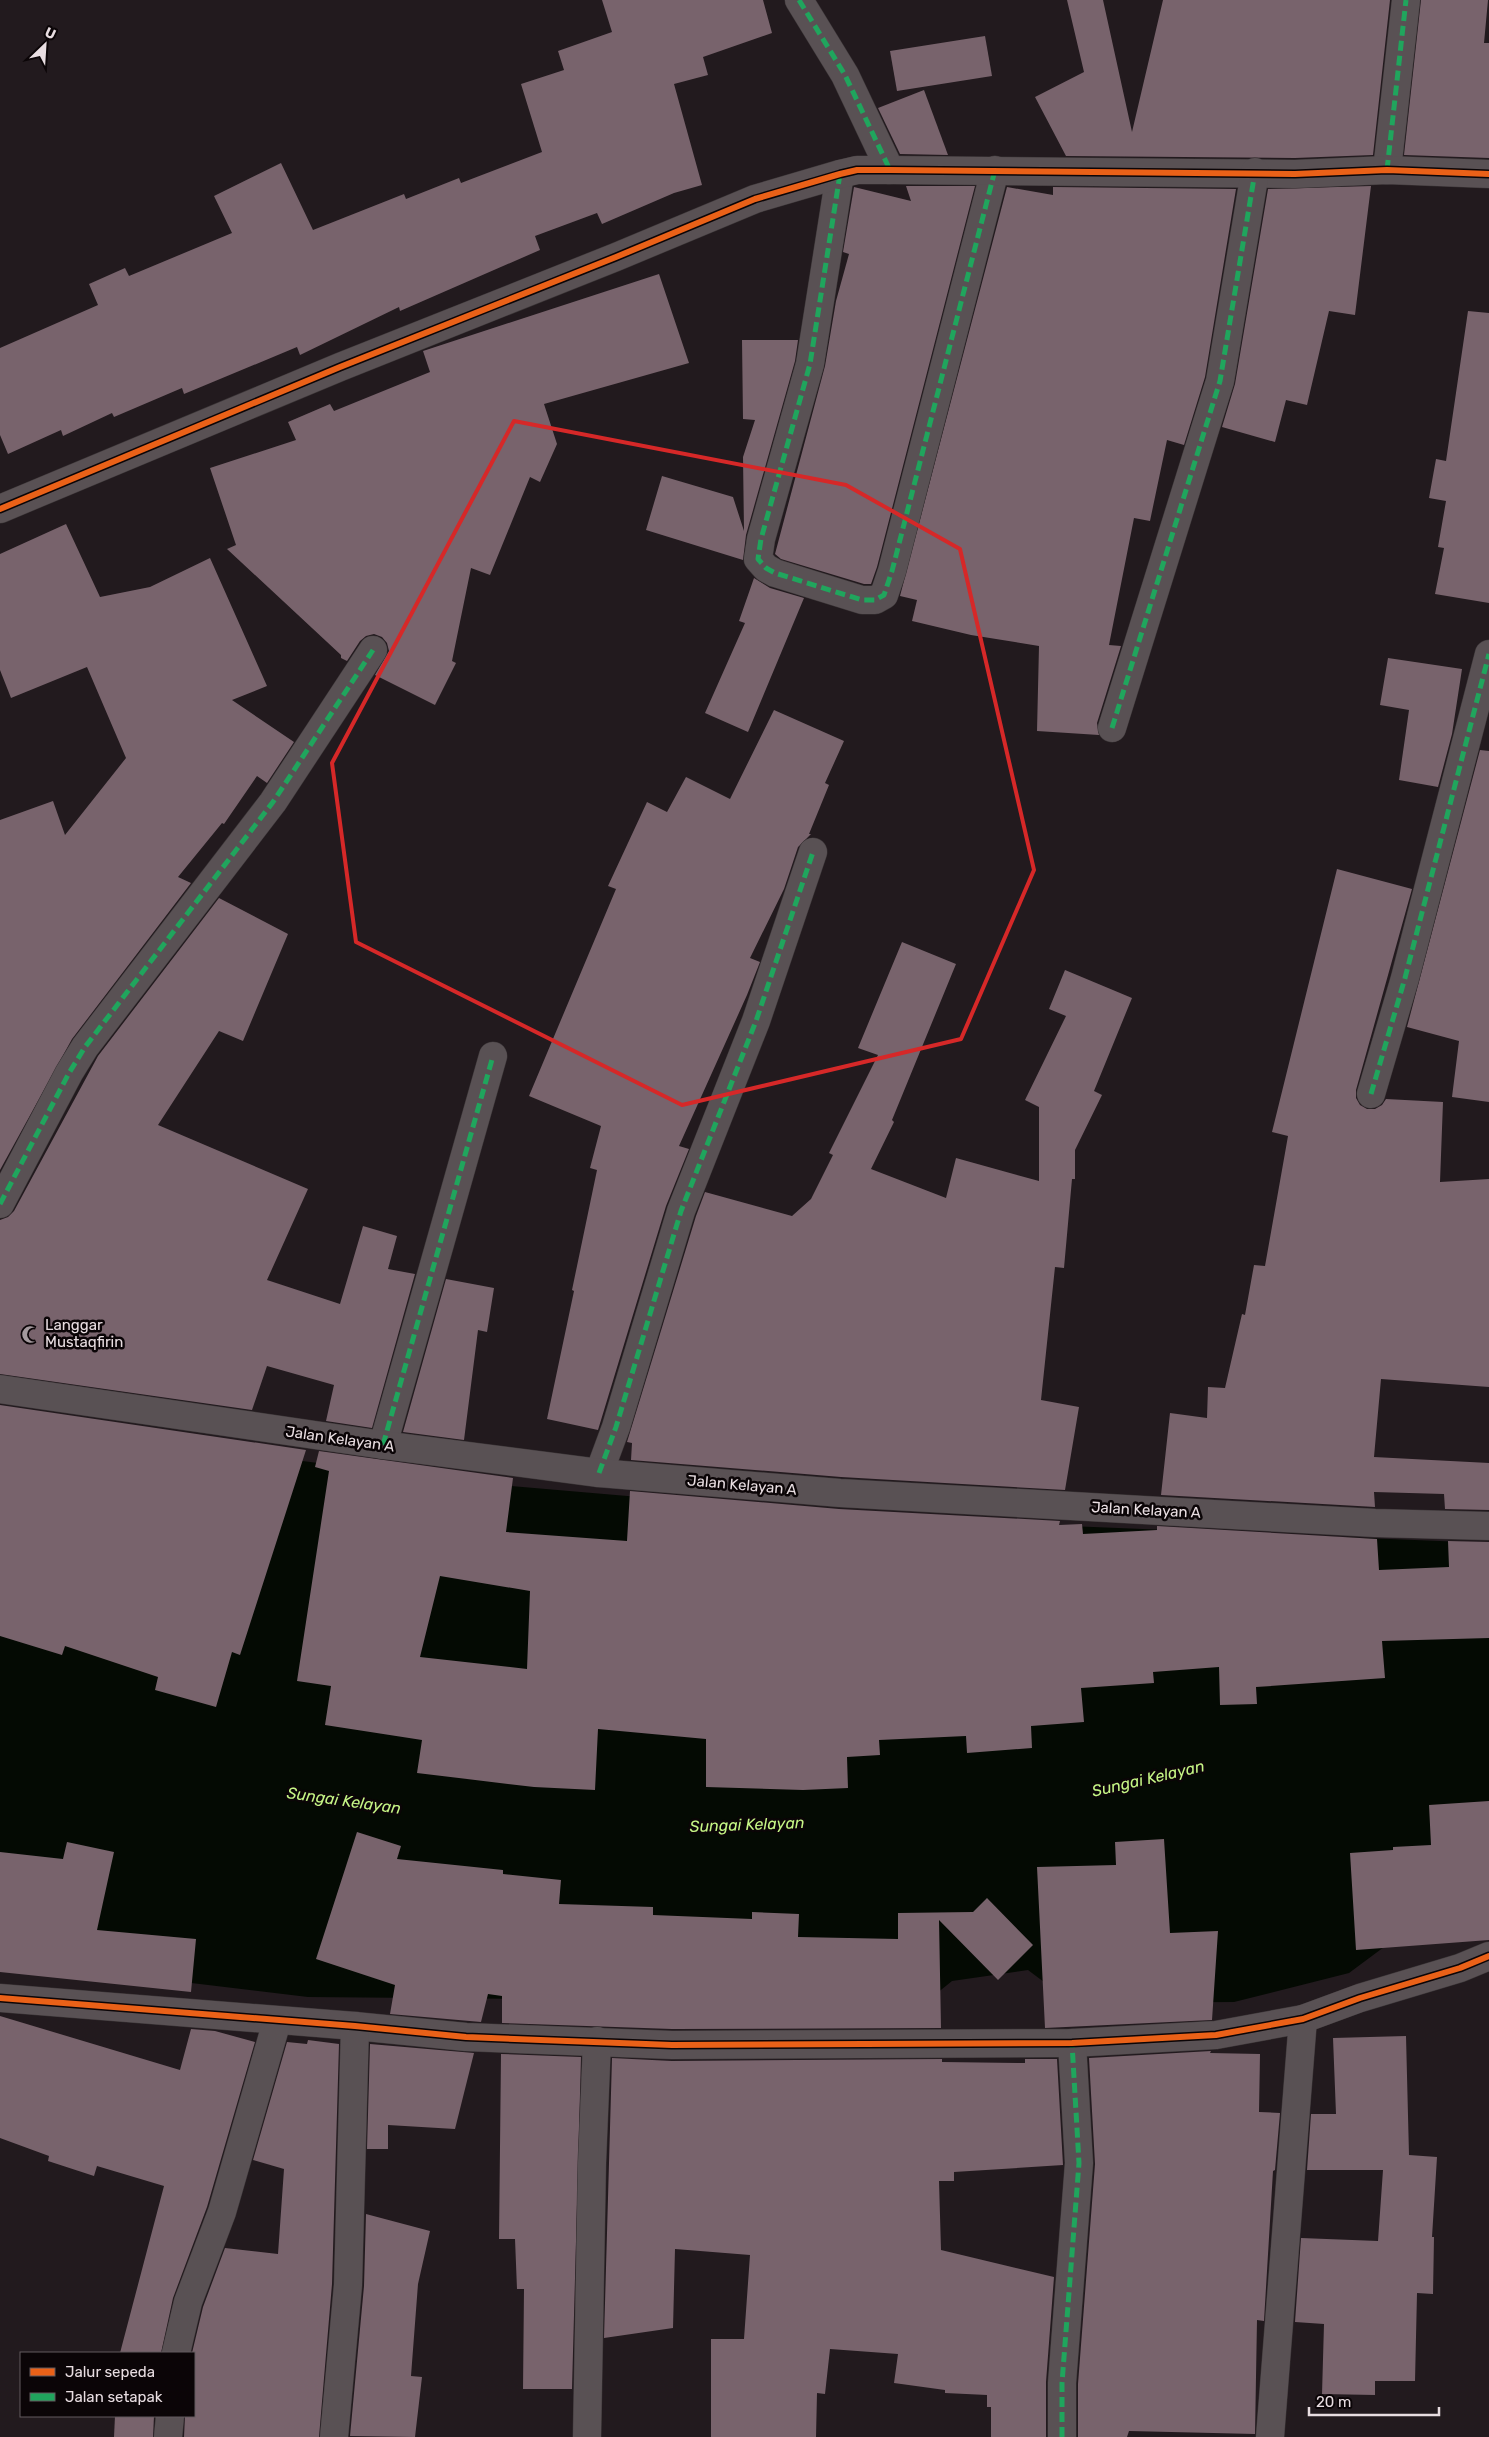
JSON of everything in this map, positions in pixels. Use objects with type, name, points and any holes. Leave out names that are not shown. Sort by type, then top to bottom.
[{"type":"street","points":[[800,0],[845,75],[890,170]]},
{"type":"street","points":[[1387,170],[1406,0]]},
{"type":"street","points":[[0,509],[340,368],[616,258],[755,199],[857,170],[1255,172],[1295,174],[1387,170],[1489,174]]},
{"type":"street","points":[[840,174],[810,364],[761,539],[758,559],[766,568],[775,573],[862,600],[875,600],[884,595],[892,572],[995,170]]},
{"type":"street","points":[[1112,728],[1220,381],[1255,172]]},
{"type":"street","points":[[0,1204],[85,1048],[273,802],[373,650]]},
{"type":"street","points":[[1372,1094],[1405,978],[1489,654]]},
{"type":"street","points":[[599,1473],[616,1427],[681,1211],[756,1021],[813,852]]},
{"type":"street","points":[[382,1446],[493,1056]]},
{"type":"street","name":"Jalan Kelayan A","points":[[0,1389],[382,1446],[599,1473],[840,1493],[1355,1522],[1489,1526]]},
{"type":"street","points":[[0,1998],[355,2026],[466,2038],[672,2045],[1072,2043],[1216,2035],[1303,2019],[1360,1998],[1460,1968],[1489,1956]]},
{"type":"street","points":[[1270,2437],[1303,2019]]},
{"type":"street","points":[[176,2352],[188,2302],[222,2212],[277,2021]]},
{"type":"street","points":[[334,2437],[348,2285],[355,2026]]},
{"type":"street","points":[[587,2437],[592,2163],[597,2041]]},
{"type":"street","points":[[1062,2437],[1062,2383],[1079,2163],[1072,2043]]},
{"type":"street","points":[[168,2437],[170,2417]]},
{"type":"highlighted area","points":[[514,421],[846,485],[960,549],[1034,870],[961,1039],[682,1105],[356,942],[332,763]]},
{"type":"water","name":"Sungai Kelayan","points":[[0,1422],[465,1482],[895,1519],[1489,1543],[1489,1869],[1349,1973],[1234,2002],[1072,2003],[1028,1970],[952,1981],[926,2002],[308,1997],[0,1960]]},
{"type":"building","points":[[602,0],[763,0],[772,33],[703,57],[708,75],[674,84],[702,185],[674,193],[602,224],[597,213],[535,236],[540,250],[400,311],[399,307],[300,355],[297,347],[184,394],[182,388],[114,417],[112,413],[63,436],[61,430],[8,454],[0,435],[0,348],[98,305],[89,284],[125,268],[129,276],[232,233],[214,196],[281,163],[313,230],[404,194],[406,199],[459,178],[461,183],[542,152],[521,84],[564,70],[558,51],[612,32]]},
{"type":"building","points":[[1067,0],[1103,0],[1132,132],[1163,0],[1390,0],[1373,155],[1295,158],[1066,156],[1035,97],[1084,72]]},
{"type":"building","points":[[1421,0],[1488,0],[1484,43],[1489,43],[1489,158],[1404,155]]},
{"type":"building","points":[[985,36],[992,76],[897,91],[890,51]]},
{"type":"building","points":[[924,90],[948,155],[900,154],[878,108]]},
{"type":"building","points":[[906,186],[975,186],[877,567],[871,584],[864,584],[781,559],[775,554],[825,366],[836,301],[849,254],[843,252],[854,187],[911,201]]},
{"type":"building","points":[[1371,186],[1355,315],[1329,311],[1307,405],[1286,400],[1275,442],[1222,427],[1235,384],[1268,189]]},
{"type":"building","points":[[1007,187],[1053,195],[1053,187],[1236,189],[1205,377],[1184,445],[1167,440],[1150,521],[1134,518],[1109,645],[1121,646],[1097,723],[1099,735],[1037,731],[1039,646],[971,635],[912,621],[917,600],[900,596]]},
{"type":"building","points":[[659,274],[689,363],[544,404],[557,444],[540,482],[530,477],[490,575],[471,568],[452,661],[456,663],[435,705],[375,675],[389,651],[387,643],[382,637],[374,634],[366,636],[360,641],[347,661],[341,658],[341,655],[227,549],[236,545],[210,468],[296,440],[288,422],[330,404],[334,411],[430,372],[423,351]]},
{"type":"building","points":[[1468,311],[1489,313],[1489,603],[1435,594],[1444,548],[1438,547],[1446,501],[1429,498],[1436,459],[1446,461]]},
{"type":"building","points":[[742,340],[798,340],[795,361],[746,535],[743,560],[646,530],[662,476],[733,497],[744,531],[743,457],[755,420],[743,419]]},
{"type":"building","points":[[66,524],[100,597],[150,587],[210,558],[267,686],[232,700],[294,742],[267,783],[257,776],[224,824],[222,823],[178,877],[191,883],[72,1039],[0,1170],[0,820],[53,801],[65,835],[126,758],[87,667],[11,698],[0,670],[0,554]]},
{"type":"building","points":[[754,578],[770,588],[804,598],[748,732],[705,713],[745,623],[739,621]]},
{"type":"building","points":[[1388,658],[1462,669],[1452,734],[1438,787],[1399,780],[1409,710],[1380,705]]},
{"type":"building","points":[[774,710],[844,741],[825,783],[829,785],[809,834],[811,834],[798,847],[784,889],[750,958],[760,962],[747,995],[679,1146],[689,1149],[666,1206],[598,1430],[547,1419],[597,1170],[590,1168],[601,1126],[529,1096],[616,889],[608,886],[647,802],[667,812],[686,777],[730,799]]},
{"type":"building","points":[[1480,750],[1489,751],[1489,1102],[1452,1097],[1459,1041],[1407,1027]]},
{"type":"building","points":[[1337,869],[1412,889],[1356,1090],[1356,1098],[1360,1105],[1367,1109],[1375,1109],[1382,1105],[1386,1099],[1443,1102],[1440,1182],[1489,1179],[1489,1387],[1381,1379],[1374,1457],[1489,1463],[1489,1510],[1445,1509],[1444,1494],[1374,1492],[1375,1507],[1161,1495],[1170,1413],[1207,1418],[1208,1387],[1225,1388],[1242,1314],[1245,1315],[1254,1265],[1265,1266],[1288,1136],[1272,1132]]},
{"type":"building","points":[[219,898],[288,934],[243,1041],[219,1031],[158,1125],[308,1189],[267,1280],[340,1304],[363,1226],[397,1236],[388,1269],[415,1274],[372,1428],[326,1421],[334,1385],[267,1366],[252,1410],[0,1374],[0,1220],[8,1217],[14,1211],[98,1056]]},
{"type":"building","points":[[902,942],[956,964],[892,1120],[894,1122],[871,1169],[946,1198],[956,1158],[1039,1181],[1039,1107],[1025,1100],[1066,1016],[1049,1009],[1065,970],[1132,998],[1094,1091],[1102,1095],[1075,1150],[1075,1179],[1072,1179],[1064,1268],[1055,1267],[1041,1400],[1079,1407],[1065,1490],[841,1477],[631,1460],[632,1443],[627,1442],[705,1192],[792,1216],[811,1199],[833,1155],[829,1153],[878,1055],[858,1048]]},
{"type":"building","points":[[446,1279],[494,1288],[487,1332],[478,1330],[464,1440],[403,1432]]},
{"type":"building","points":[[0,1405],[306,1450],[240,1655],[232,1652],[216,1707],[155,1690],[158,1677],[65,1646],[62,1655],[0,1636]]},
{"type":"building","points":[[319,1451],[513,1478],[506,1532],[627,1541],[630,1491],[839,1509],[1060,1521],[1059,1525],[1082,1524],[1083,1534],[1157,1530],[1157,1526],[1377,1539],[1379,1570],[1449,1567],[1448,1541],[1489,1542],[1489,1638],[1382,1641],[1385,1678],[1256,1687],[1257,1704],[1220,1705],[1219,1667],[1153,1672],[1154,1683],[1081,1688],[1084,1722],[1031,1726],[1032,1748],[967,1753],[966,1736],[879,1740],[880,1755],[847,1757],[848,1788],[803,1790],[706,1787],[706,1739],[598,1729],[595,1790],[534,1787],[417,1773],[422,1740],[325,1725],[331,1686],[297,1681],[329,1471],[315,1467]],"holes":[[[440,1576],[530,1591],[527,1669],[420,1657]]]},
{"type":"building","points":[[1489,1801],[1489,1940],[1356,1950],[1350,1853],[1393,1850],[1393,1847],[1431,1845],[1429,1805]]},
{"type":"building","points":[[357,1832],[401,1846],[397,1859],[503,1870],[503,1874],[561,1880],[559,1904],[653,1907],[653,1915],[752,1919],[752,1912],[799,1914],[798,1937],[898,1939],[898,1913],[973,1912],[987,1898],[1033,1945],[998,1980],[939,1920],[941,2028],[672,2029],[502,2023],[502,1996],[488,1994],[481,2022],[390,2014],[395,1985],[316,1959]]},
{"type":"building","points":[[1164,1839],[1170,1933],[1218,1931],[1212,2020],[1045,2028],[1037,1867],[1116,1865],[1115,1842]]},
{"type":"building","points":[[67,1842],[114,1852],[97,1930],[196,1939],[191,1992],[0,1972],[0,1852],[63,1859]]},
{"type":"building","points":[[0,2016],[180,2070],[191,2029],[215,2031],[255,2042],[207,2207],[173,2298],[161,2352],[120,2352],[164,2186],[97,2166],[94,2176],[48,2161],[49,2156],[0,2138]]},
{"type":"building","points":[[1406,2036],[1409,2155],[1437,2157],[1432,2237],[1434,2237],[1433,2294],[1417,2293],[1415,2381],[1375,2381],[1375,2395],[1322,2394],[1324,2324],[1295,2322],[1301,2238],[1378,2241],[1383,2170],[1307,2170],[1311,2114],[1336,2114],[1333,2038]]},
{"type":"building","points":[[308,2040],[339,2044],[332,2284],[319,2437],[184,2437],[185,2417],[195,2417],[195,2352],[192,2352],[203,2307],[225,2248],[278,2254],[284,2169],[253,2160],[287,2042],[307,2044]]},
{"type":"building","points":[[370,2044],[474,2053],[455,2129],[388,2125],[388,2149],[367,2149]]},
{"type":"building","points":[[1211,2051],[1210,2053],[1260,2054],[1259,2112],[1280,2113],[1275,2170],[1273,2171],[1264,2321],[1257,2320],[1255,2434],[1129,2431],[1127,2437],[1078,2437],[1078,2384],[1095,2164],[1089,2058]]},
{"type":"building","points":[[501,2054],[581,2057],[572,2389],[523,2389],[524,2289],[517,2289],[515,2239],[499,2239]]},
{"type":"building","points":[[612,2058],[672,2061],[942,2059],[942,2062],[1025,2063],[1025,2059],[1057,2059],[1063,2165],[954,2172],[954,2181],[939,2181],[941,2250],[1054,2277],[1046,2382],[1046,2437],[991,2437],[991,2407],[987,2407],[987,2395],[945,2393],[945,2390],[894,2383],[898,2354],[830,2349],[825,2394],[817,2393],[816,2437],[711,2437],[711,2339],[744,2339],[750,2255],[675,2249],[673,2328],[604,2338]]},
{"type":"building","points":[[366,2214],[430,2231],[418,2284],[411,2376],[422,2377],[415,2437],[350,2436],[364,2286]]},
{"type":"building","points":[[115,2417],[154,2417],[153,2437],[114,2437]]},
{"type":"marked path","points":[[799,0],[845,75],[890,170]]},
{"type":"marked path","points":[[1387,170],[1406,0]]},
{"type":"marked path","points":[[840,174],[810,364],[761,539],[758,559],[766,568],[775,573],[862,600],[875,600],[884,595],[892,571],[995,170]]},
{"type":"marked path","points":[[1112,728],[1220,381],[1255,172]]},
{"type":"marked path","points":[[0,1204],[69,1073],[85,1047],[273,802],[373,650]]},
{"type":"marked path","points":[[1371,1094],[1405,978],[1489,654]]},
{"type":"marked path","points":[[599,1473],[616,1427],[681,1211],[756,1021],[813,852]]},
{"type":"marked path","points":[[383,1445],[493,1056]]},
{"type":"marked path","points":[[1062,2437],[1062,2383],[1079,2163],[1072,2043]]},
{"type":"cycle path","points":[[0,509],[340,367],[616,257],[755,199],[857,170],[1295,174],[1387,170],[1489,174]]},
{"type":"cycle path","points":[[0,1998],[355,2026],[466,2037],[672,2045],[1072,2043],[1216,2035],[1303,2019],[1360,1998],[1460,1968],[1489,1956]]},
{"type":"place","name":"Langgar Mustaqfirin","points":[[31,1334]]}]
